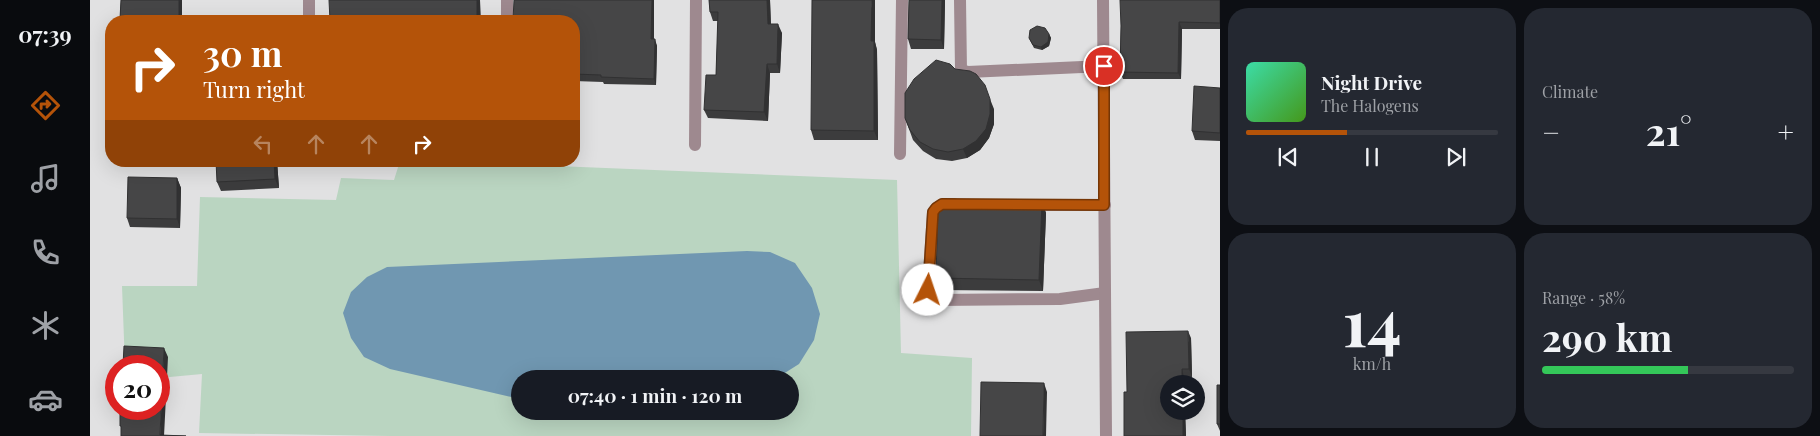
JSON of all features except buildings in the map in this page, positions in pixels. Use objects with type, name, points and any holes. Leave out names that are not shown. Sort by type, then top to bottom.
[{"type":"street","points":[[309,0],[309,15]]},
{"type":"street","points":[[507,0],[507,15]]},
{"type":"street","points":[[695,145],[696,0]]},
{"type":"street","points":[[900,154],[902,0]]},
{"type":"street","points":[[960,0],[961,70],[968,72],[1104,66]]},
{"type":"street","points":[[1103,0],[1106,436]]},
{"type":"street","points":[[971,204],[942,204],[933,212],[928,290],[930,298],[937,300],[1060,298],[1105,293]]},
{"type":"street","points":[[1019,205],[1104,205]]},
{"type":"green space","points":[[398,167],[580,167],[897,180],[901,353],[972,358],[971,436],[390,436],[199,433],[202,374],[170,377],[170,355],[125,355],[122,286],[197,286],[200,197],[336,200],[341,178],[394,180]]},
{"type":"water","points":[[747,251],[770,252],[795,263],[812,288],[820,314],[814,340],[799,364],[790,370],[511,370],[511,397],[390,369],[364,357],[351,338],[343,313],[351,292],[367,277],[387,267]]},
{"type":"route","points":[[928,290],[933,212],[942,204],[1104,205],[1104,66]]}]
